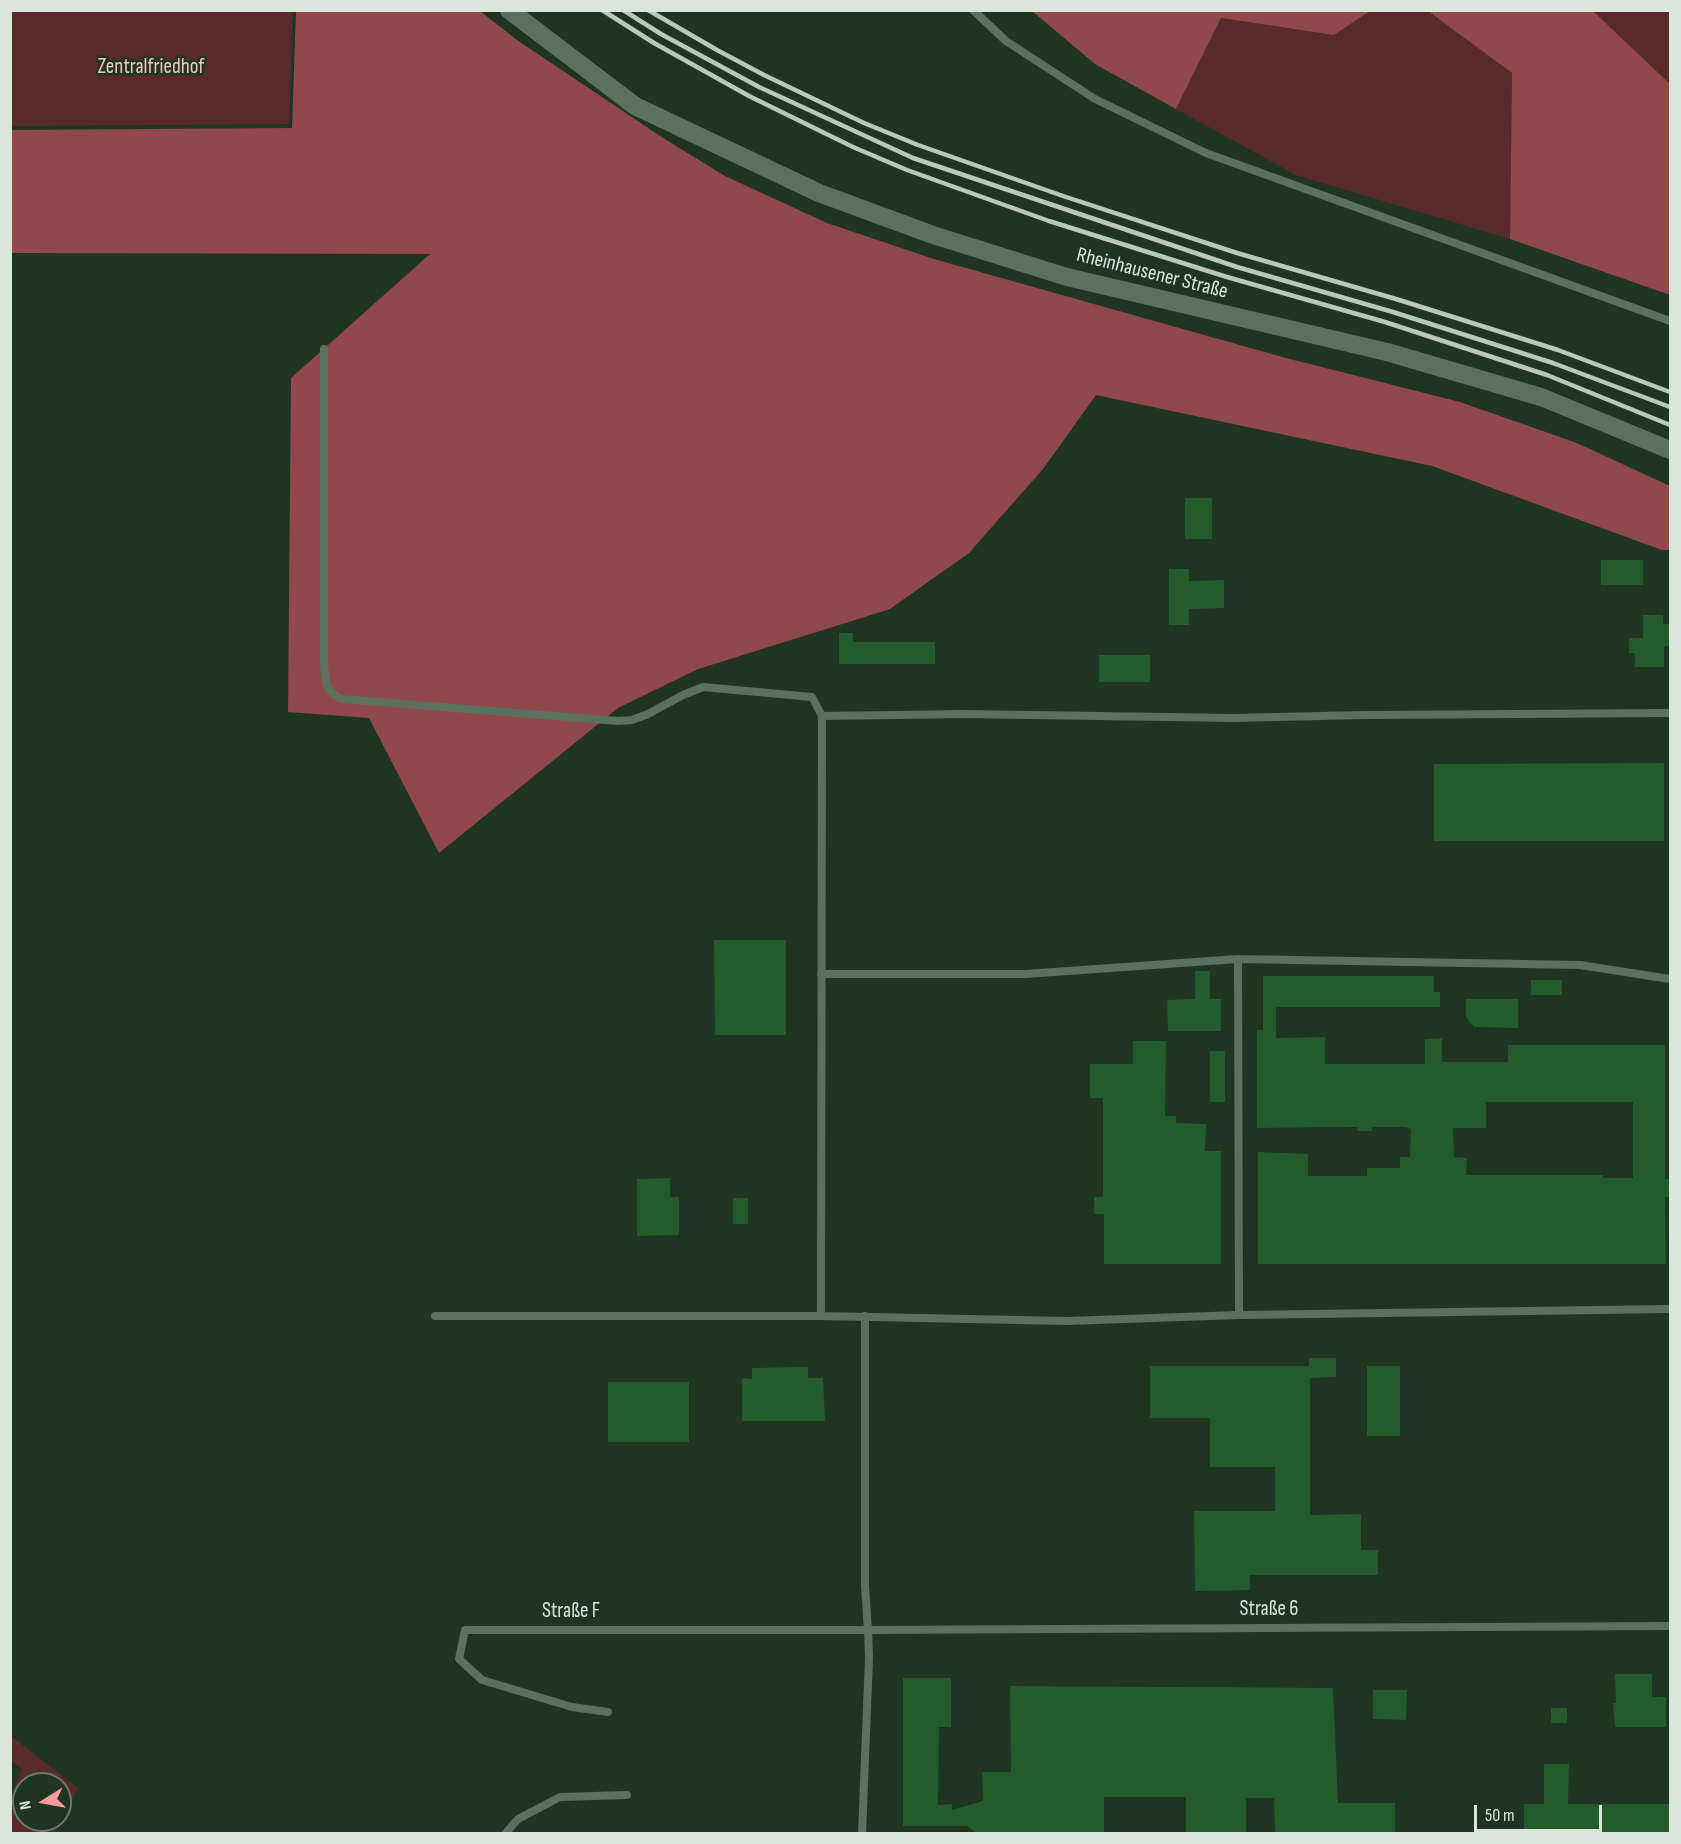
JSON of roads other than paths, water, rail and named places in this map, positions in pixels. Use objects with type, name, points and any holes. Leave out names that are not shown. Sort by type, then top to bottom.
[{"type":"street","name":"Rheinhausener Straße","points":[[509,10],[635,106],[819,193],[933,236],[1067,277],[1387,352],[1508,387],[1540,397],[1671,450]]},
{"type":"lane","points":[[973,10],[1006,41],[1095,99],[1206,153],[1671,321]]},
{"type":"lane","points":[[324,349],[324,664],[326,683],[336,696],[341,699],[618,721],[632,720],[648,714],[703,687],[812,697],[822,716],[820,1316]]},
{"type":"lane","points":[[822,716],[964,714],[1233,718],[1671,713]]},
{"type":"lane","points":[[821,974],[1025,974],[1238,960],[1580,965],[1671,979]]},
{"type":"lane","points":[[1238,960],[1239,1315]]},
{"type":"lane","points":[[435,1316],[865,1316],[1067,1321],[1239,1315],[1671,1309]]},
{"type":"lane","points":[[862,1833],[869,1659],[865,1586],[865,1316]]},
{"type":"lane","name":"Straße 6","points":[[868,1630],[1671,1626]]},
{"type":"lane","name":"Straße F","points":[[608,1712],[572,1707],[482,1680],[459,1659],[465,1630],[868,1630]]},
{"type":"lane","points":[[505,1833],[518,1819],[560,1797],[627,1795]]},
{"type":"railway","points":[[602,10],[654,43],[749,96],[853,147],[907,170],[1049,221],[1227,277],[1385,322],[1547,375],[1670,425]]},
{"type":"railway","points":[[623,10],[661,34],[759,87],[913,158],[1237,267],[1393,312],[1553,363],[1670,407]]},
{"type":"railway","points":[[648,10],[764,75],[864,123],[918,145],[1063,196],[1237,253],[1396,299],[1558,350],[1670,392]]},
{"type":"park label","name":"Zentralfriedhof","points":[[151,68]]}]
